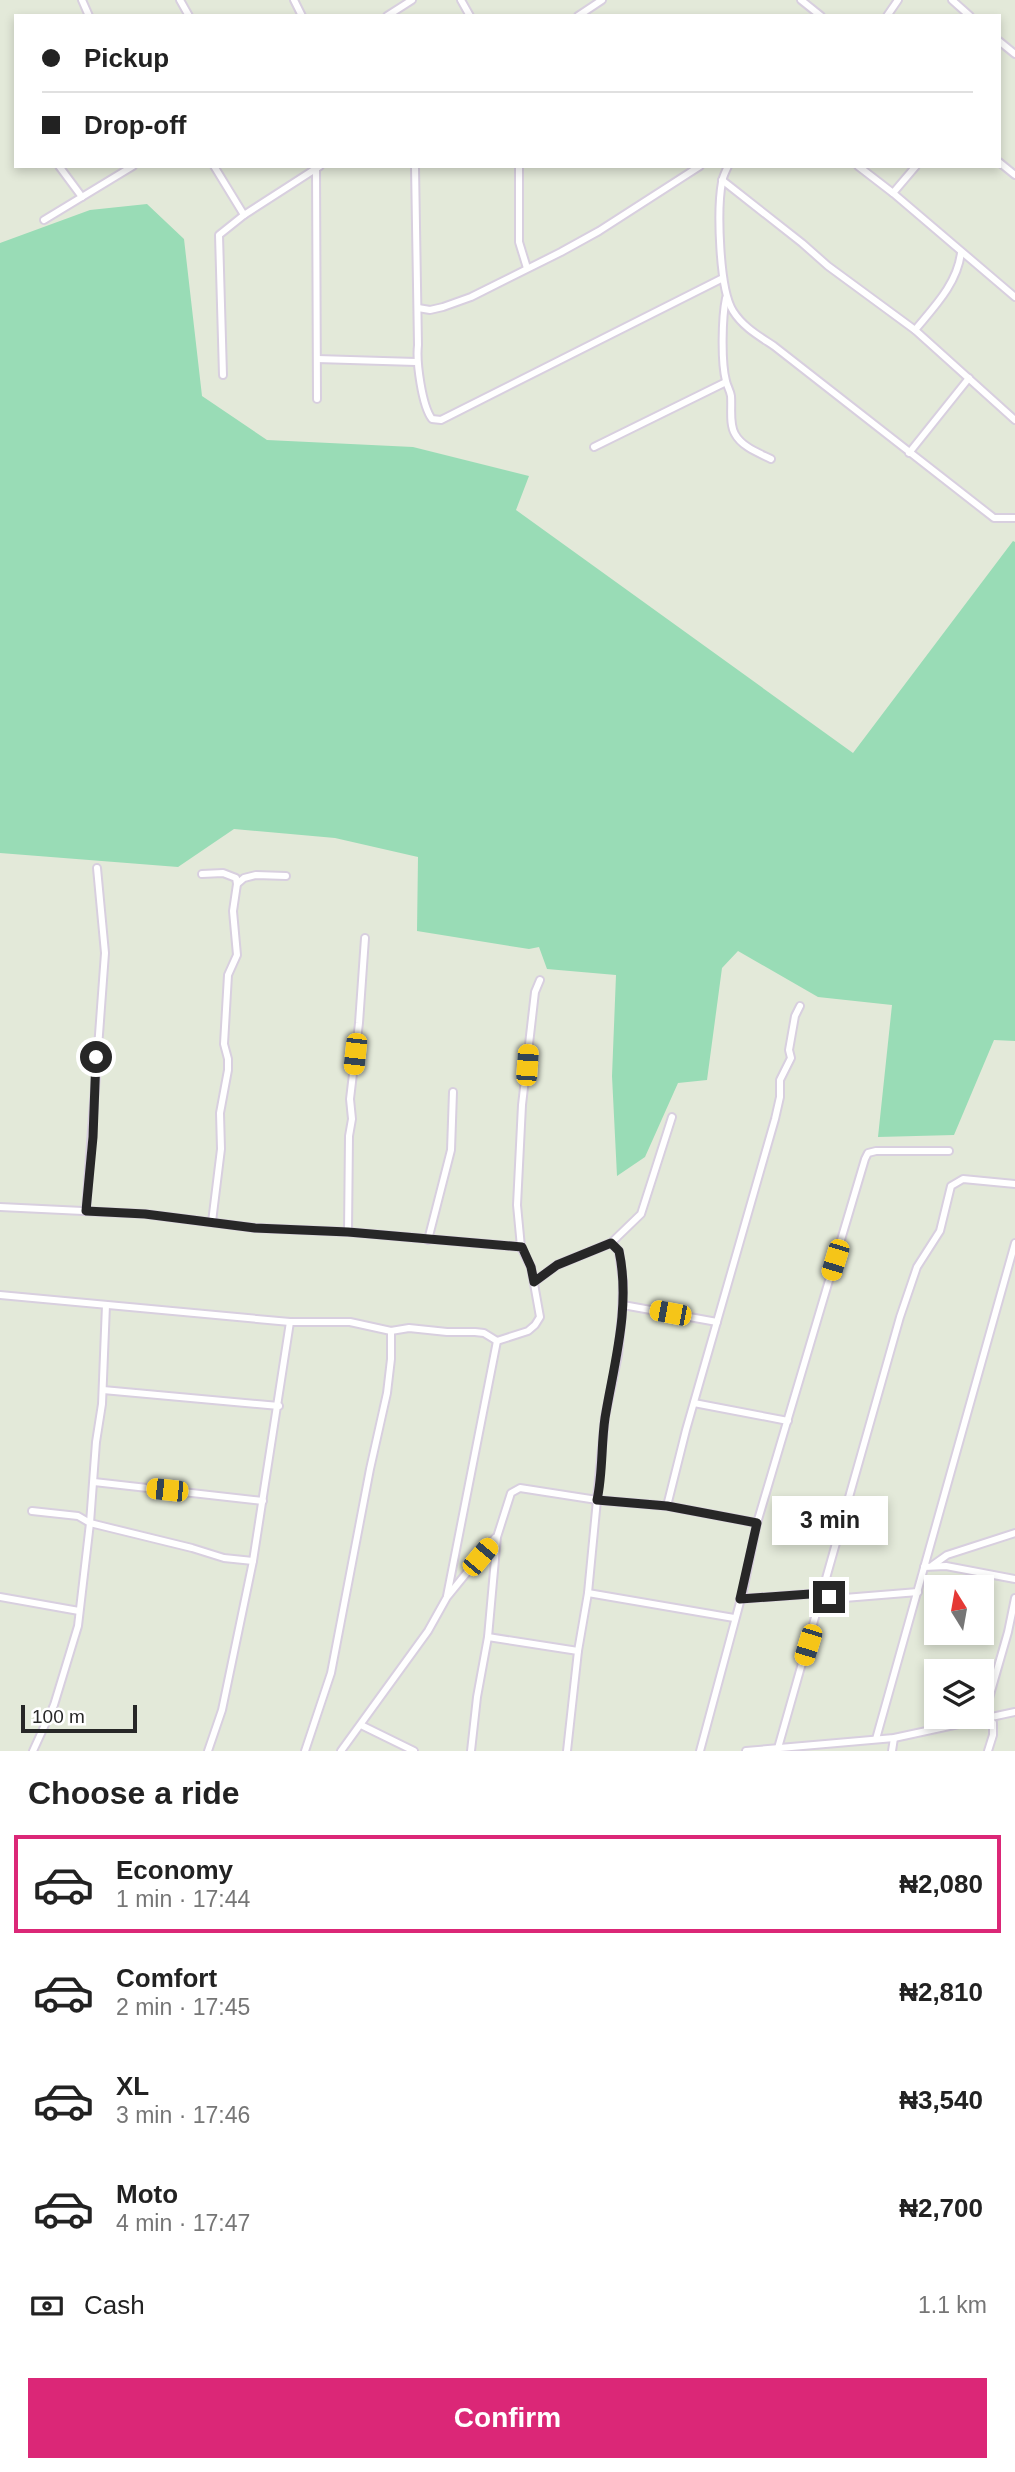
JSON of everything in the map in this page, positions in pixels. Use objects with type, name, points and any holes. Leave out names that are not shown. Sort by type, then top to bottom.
[{"type":"street","points":[[390,14],[412,0]]},
{"type":"street","points":[[581,14],[602,0]]},
{"type":"street","points":[[801,0],[818,14]]},
{"type":"street","points":[[953,1],[968,14]]},
{"type":"street","points":[[1001,43],[1015,54]]},
{"type":"street","points":[[1001,164],[1015,175]]},
{"type":"street","points":[[61,168],[82,197]]},
{"type":"street","points":[[44,220],[130,168]]},
{"type":"street","points":[[215,168],[244,215]]},
{"type":"street","points":[[223,375],[219,235],[244,215],[316,168]]},
{"type":"street","points":[[317,399],[318,168]]},
{"type":"street","points":[[415,168],[418,308],[416,362],[432,419],[441,420],[723,278]]},
{"type":"street","points":[[519,168],[519,242],[527,268]]},
{"type":"street","points":[[418,308],[430,310],[443,307],[517,275],[599,231],[697,168]]},
{"type":"street","points":[[726,168],[722,180],[721,230],[726,298],[723,312],[726,382],[731,392],[735,435],[749,448],[771,459]]},
{"type":"street","points":[[861,168],[1015,297]]},
{"type":"street","points":[[893,193],[914,168]]},
{"type":"street","points":[[722,180],[828,266],[915,330],[1015,420]]},
{"type":"street","points":[[915,330],[949,287],[957,272],[961,253]]},
{"type":"street","points":[[726,298],[747,328],[803,368],[994,518],[1015,518]]},
{"type":"street","points":[[317,359],[416,362]]},
{"type":"street","points":[[909,453],[969,378]]},
{"type":"street","points":[[594,447],[726,382]]},
{"type":"street","points":[[86,1211],[105,953],[97,868]]},
{"type":"street","points":[[202,874],[231,875],[236,878],[237,884],[233,911],[237,955],[228,975],[224,1044],[228,1070],[220,1113],[221,1149],[212,1223]]},
{"type":"street","points":[[237,884],[244,878],[256,875],[286,876]]},
{"type":"street","points":[[348,1232],[349,1136],[352,1119],[349,1099],[359,1023],[365,938]]},
{"type":"street","points":[[0,1296],[290,1322],[349,1321],[391,1331],[409,1328],[475,1332],[484,1333],[497,1341],[528,1331],[540,1317],[531,1267],[522,1247],[517,1205],[520,1136],[535,992],[540,980]]},
{"type":"street","points":[[667,1506],[773,1128],[780,1097],[780,1080],[791,1058],[789,1049],[795,1016],[800,1006]]},
{"type":"street","points":[[428,1240],[451,1150],[453,1092]]},
{"type":"street","points":[[534,1282],[557,1265],[611,1243],[641,1214],[672,1117]]},
{"type":"street","points":[[700,1751],[757,1523],[864,1159],[868,1153],[876,1151],[949,1152]]},
{"type":"street","points":[[778,1748],[900,1317],[917,1267],[940,1231],[951,1186],[963,1179],[1015,1184]]},
{"type":"street","points":[[0,1207],[145,1214],[255,1228],[348,1232],[522,1247]]},
{"type":"street","points":[[567,1751],[578,1651],[588,1593],[605,1417],[618,1355],[623,1305],[619,1251],[611,1243]]},
{"type":"street","points":[[876,1739],[1012,1265],[1015,1243]]},
{"type":"street","points":[[33,1751],[54,1705],[75,1639],[103,1390],[106,1305]]},
{"type":"street","points":[[623,1305],[717,1322]]},
{"type":"street","points":[[208,1751],[222,1710],[253,1561],[290,1322]]},
{"type":"street","points":[[305,1751],[331,1673],[387,1393],[391,1331]]},
{"type":"street","points":[[447,1597],[497,1341]]},
{"type":"street","points":[[103,1390],[279,1406]]},
{"type":"street","points":[[694,1404],[788,1421]]},
{"type":"street","points":[[94,1482],[263,1501]]},
{"type":"street","points":[[471,1751],[488,1637],[496,1537],[514,1490],[520,1488],[597,1500],[667,1506],[757,1523]]},
{"type":"street","points":[[32,1511],[78,1516],[90,1523],[223,1558],[253,1561]]},
{"type":"street","points":[[933,1565],[947,1555],[1015,1533]]},
{"type":"street","points":[[341,1751],[428,1631],[447,1597],[496,1537]]},
{"type":"street","points":[[924,1567],[933,1565],[1015,1579]]},
{"type":"street","points":[[740,1599],[824,1593],[832,1599],[918,1592]]},
{"type":"street","points":[[588,1593],[734,1618]]},
{"type":"street","points":[[0,1597],[79,1611]]},
{"type":"street","points":[[994,1680],[1015,1598]]},
{"type":"street","points":[[488,1637],[578,1651]]},
{"type":"street","points":[[994,1717],[1015,1712]]},
{"type":"street","points":[[361,1725],[414,1751]]},
{"type":"street","points":[[746,1751],[894,1738],[936,1729]]},
{"type":"street","points":[[988,1751],[994,1729]]},
{"type":"street","points":[[892,1751],[894,1738]]},
{"type":"green space","points":[[147,204],[184,239],[202,396],[267,440],[413,447],[529,476],[516,510],[853,753],[1013,541],[1015,542],[1015,1041],[994,1040],[954,1135],[878,1137],[892,1005],[818,997],[738,951],[722,968],[707,1080],[678,1083],[645,1157],[617,1176],[612,1076],[616,975],[547,969],[539,947],[529,949],[417,931],[418,857],[335,838],[234,829],[178,867],[0,853],[0,243],[90,210]]},
{"type":"route","points":[[96,1057],[93,1137],[86,1211],[145,1214],[255,1228],[348,1232],[522,1247],[534,1282],[557,1265],[611,1243],[619,1251],[624,1299],[618,1355],[605,1417],[597,1500],[667,1506],[757,1523],[740,1599],[824,1593],[829,1597]]}]
